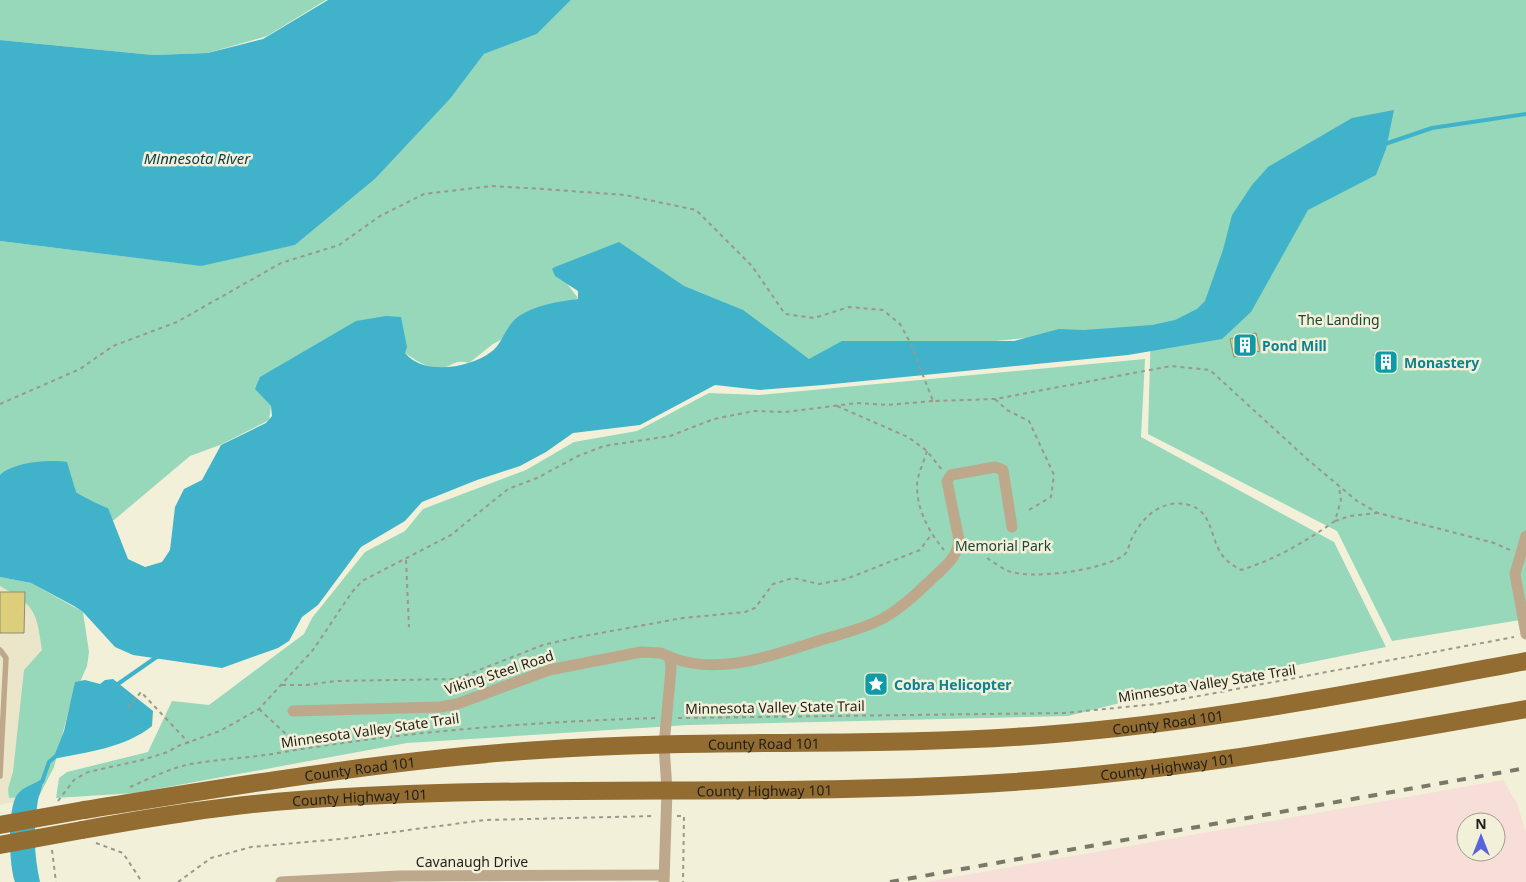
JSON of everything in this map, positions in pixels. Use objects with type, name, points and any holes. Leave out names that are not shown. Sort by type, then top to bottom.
[{"type":"main road","name":"County Road 101","points":[[0,825],[333,771],[428,759],[539,750],[664,745],[940,742],[1047,735],[1244,711],[1526,661]]},
{"type":"main road","name":"County Highway 101","points":[[0,845],[86,836],[180,813],[296,800],[418,794],[905,788],[1049,780],[1159,769],[1270,754],[1526,709]]},
{"type":"street","points":[[952,560],[959,549],[959,540],[948,477],[951,474],[995,467],[1003,470],[1012,527]]},
{"type":"street","points":[[1521,635],[1515,574],[1519,554],[1526,536]]},
{"type":"street","name":"Viking Steel Road","points":[[293,711],[440,707],[457,704],[548,670],[641,652],[661,653],[700,665],[730,664],[860,629],[884,618],[906,602],[952,560]]},
{"type":"street","points":[[664,878],[667,790],[664,745],[670,657]]},
{"type":"street","name":"Cavanaugh Drive","points":[[281,882],[399,876],[664,878]]},
{"type":"lane","points":[[0,650],[6,658],[2,771],[0,776]]},
{"type":"path","points":[[0,404],[80,369],[113,346],[177,322],[281,263],[339,245],[380,216],[424,194],[492,186],[625,195],[696,210],[752,266],[785,314],[814,318],[849,307],[883,310],[900,324],[933,401]]},
{"type":"path","points":[[57,805],[58,799],[74,780],[88,772],[142,760],[189,743],[220,731],[259,709],[313,650],[352,592],[362,581],[452,535],[508,489],[537,478],[578,456],[604,446],[670,436],[714,419],[736,414],[754,411],[785,412],[857,403],[887,405],[996,399],[1171,366],[1210,370],[1339,487],[1357,501],[1378,513],[1494,543],[1519,554]]},
{"type":"path","points":[[996,399],[1007,410],[1029,421],[1037,443],[1048,459],[1054,475],[1051,497],[1028,511]]},
{"type":"path","points":[[834,405],[908,437],[927,451],[948,477]]},
{"type":"path","points":[[927,451],[917,485],[922,514],[932,535],[952,560]]},
{"type":"path","points":[[1335,521],[1340,500],[1339,487]]},
{"type":"path","points":[[987,558],[1007,571],[1036,575],[1072,572],[1113,562],[1126,553],[1132,538],[1148,515],[1164,504],[1189,505],[1203,512],[1214,531],[1218,549],[1228,562],[1241,570],[1268,562],[1335,521],[1350,516],[1378,513]]},
{"type":"path","points":[[282,685],[307,685],[335,681],[456,679],[542,645],[683,618],[745,612],[755,608],[773,584],[793,578],[819,584],[846,580],[920,550],[932,535]]},
{"type":"path","points":[[406,560],[409,627]]},
{"type":"path","name":"Minnesota Valley State Trail","points":[[122,791],[164,772],[196,763],[467,728],[563,721],[666,718],[1064,713],[1156,704],[1521,635]]},
{"type":"path","points":[[128,708],[141,692],[189,743]]},
{"type":"path","points":[[259,709],[302,748]]},
{"type":"path","points":[[178,882],[211,858],[251,847],[493,819],[684,816],[683,882]]},
{"type":"path","points":[[86,836],[123,853],[142,882]]},
{"type":"path","points":[[52,844],[56,882]]},
{"type":"shaded area","points":[[0,578],[74,606],[70,705],[39,796],[0,805]]},
{"type":"shaded area","points":[[1503,780],[1517,803],[1526,832],[1526,882],[926,882]]},
{"type":"green space","points":[[0,0],[326,0],[267,36],[208,53],[153,55],[0,40]]},
{"type":"green space","name":"The Landing","points":[[571,0],[1526,0],[1526,619],[1392,641],[1337,531],[1148,434],[1151,326],[809,359],[699,293],[562,277],[578,298],[493,344],[469,363],[457,362],[446,367],[437,368],[428,366],[405,353],[262,396],[271,406],[269,420],[220,445],[190,456],[114,520],[0,525],[0,241],[195,265],[295,245],[375,179],[450,99],[484,54],[537,34]]},
{"type":"green space","name":"Memorial Park","points":[[1145,359],[1141,437],[1334,542],[1386,647],[1164,692],[1068,716],[688,725],[407,743],[135,793],[56,798],[59,778],[67,772],[148,752],[172,701],[209,705],[304,634],[312,618],[365,552],[405,531],[423,509],[526,470],[574,442],[637,431],[709,393],[759,395]]},
{"type":"green space","points":[[0,577],[31,583],[83,612],[89,652],[87,666],[70,705],[54,767],[39,796],[9,798],[8,789],[13,772],[24,670],[42,650],[36,618],[32,611],[21,599],[0,586]]},
{"type":"water","name":"Minnesota River","points":[[328,0],[571,0],[537,34],[484,54],[450,99],[375,179],[295,245],[201,266],[0,241],[0,40],[153,55],[208,53],[263,39]]},
{"type":"water","points":[[1394,110],[1386,149],[1376,175],[1308,210],[1251,312],[1222,339],[1128,355],[823,385],[760,390],[715,385],[640,425],[573,433],[546,452],[520,466],[477,480],[422,502],[405,521],[361,547],[318,605],[302,617],[289,641],[278,648],[222,668],[133,655],[115,647],[83,612],[74,606],[31,583],[0,577],[0,475],[13,467],[32,462],[67,462],[76,492],[108,508],[128,559],[145,567],[162,562],[170,550],[175,507],[184,489],[202,480],[221,445],[266,423],[272,416],[271,406],[255,389],[260,377],[356,321],[386,316],[401,317],[407,347],[405,353],[423,365],[447,367],[471,362],[491,352],[510,325],[519,316],[540,306],[578,299],[578,291],[555,276],[552,269],[619,242],[684,286],[743,310],[809,359],[842,341],[1014,341],[1059,329],[1084,330],[1152,325],[1175,320],[1197,309],[1205,301],[1223,250],[1232,215],[1252,185],[1268,167],[1352,118]]},
{"type":"water","points":[[113,679],[153,711],[152,726],[118,744],[53,759],[64,731],[75,682],[85,680],[100,684],[105,680]]},
{"type":"water","points":[[43,778],[36,810],[35,831],[35,852],[40,882],[15,882],[11,864],[10,838],[10,824],[14,802],[17,795],[23,789]]},
{"type":"building","name":"Pond Mill","points":[[1256,333],[1260,351],[1234,357],[1230,339]]},
{"type":"building","name":"Monastery","points":[[1396,352],[1397,369],[1376,369],[1374,354]]},
{"type":"building","points":[[0,592],[25,592],[24,633],[0,633]]},
{"type":"waterway","points":[[1382,145],[1432,128],[1526,114]]},
{"type":"waterway","points":[[115,686],[158,656]]},
{"type":"waterway","points":[[42,782],[49,762],[56,756]]},
{"type":"railway","points":[[890,882],[1526,768]]},
{"type":"place","name":"Pond Mill","points":[[1245,345]]},
{"type":"place","name":"Monastery","points":[[1386,362]]},
{"type":"place","name":"Cobra Helicopter","points":[[876,684]]}]
